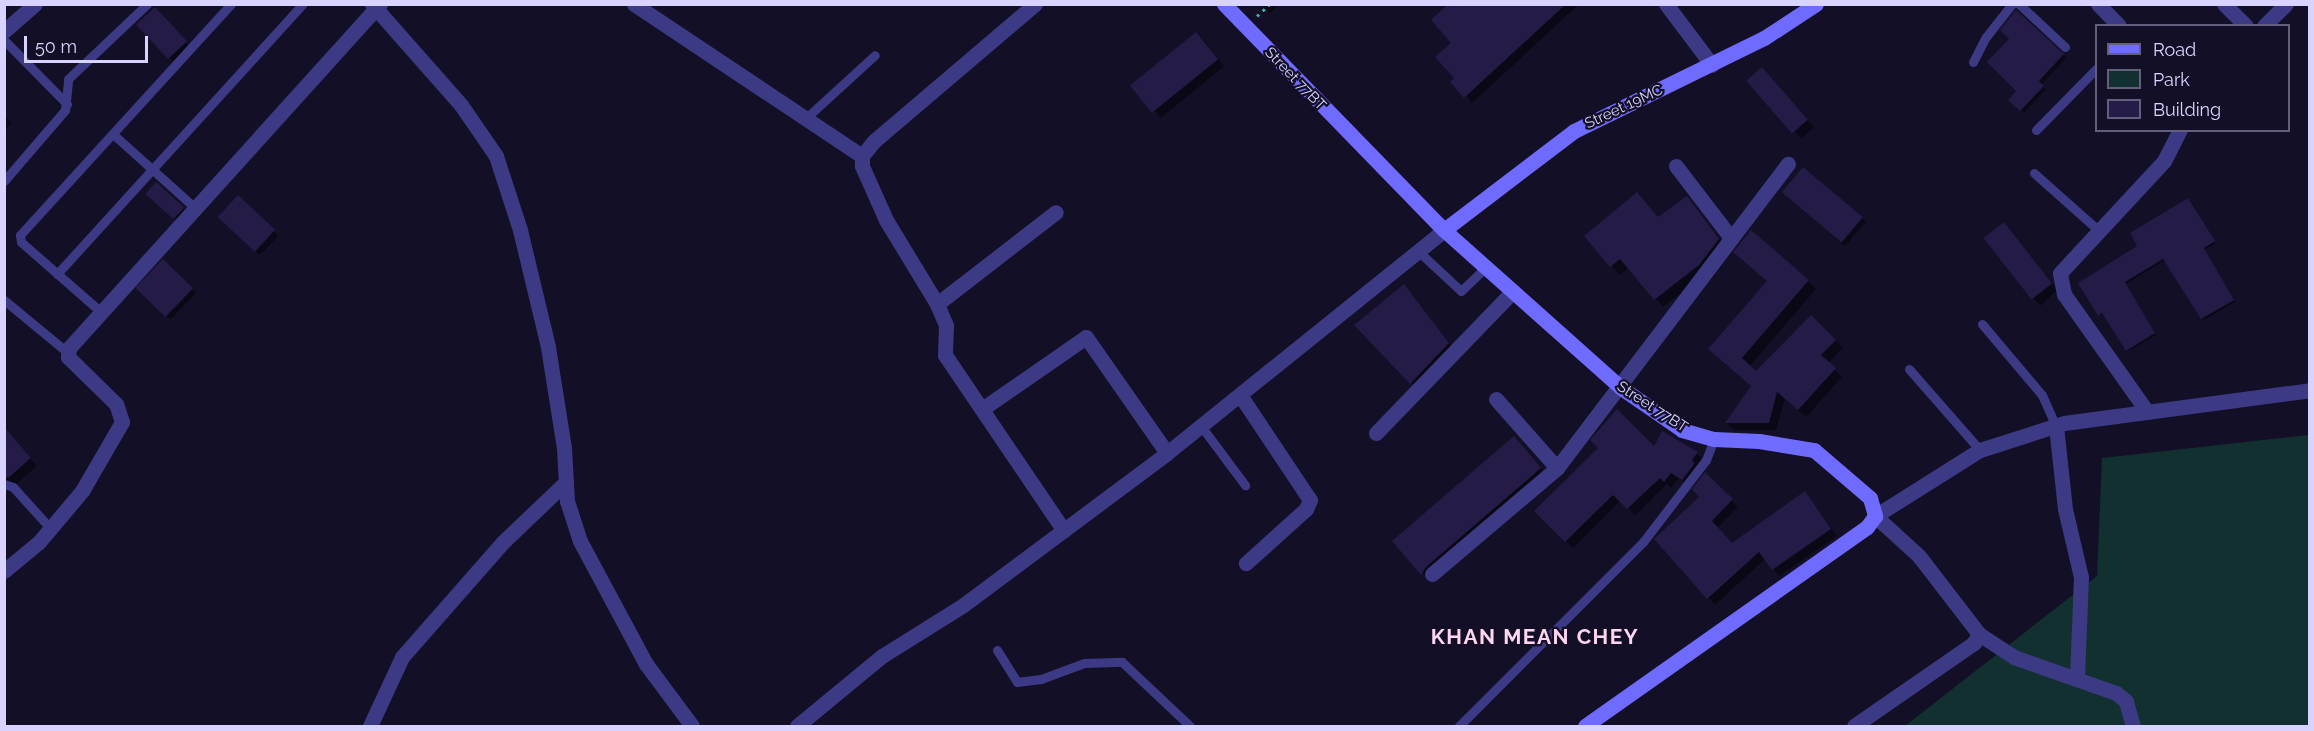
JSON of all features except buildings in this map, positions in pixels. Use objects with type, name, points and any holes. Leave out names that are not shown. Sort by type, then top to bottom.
[{"type":"street","points":[[4,31],[35,4]]},
{"type":"street","points":[[634,4],[862,156]]},
{"type":"street","points":[[1035,4],[874,141],[862,156],[865,180],[937,304],[945,325],[945,355],[1064,531]]},
{"type":"street","name":"Street 77BT","points":[[1224,4],[1444,230],[1620,387],[1682,430],[1714,439],[1760,441],[1814,450],[1870,498],[1875,516]]},
{"type":"street","points":[[1666,4],[1712,65]]},
{"type":"street","points":[[2097,4],[2117,24]]},
{"type":"street","points":[[2224,4],[2244,24]]},
{"type":"street","points":[[2266,24],[2286,4]]},
{"type":"street","points":[[4,571],[51,529],[82,490],[122,422],[116,404],[66,352],[376,6],[461,105],[496,156],[520,230],[548,347],[567,501],[580,541],[646,664],[692,726]]},
{"type":"street","name":"Street 19MC","points":[[1444,230],[1574,131],[1712,65],[1806,7]]},
{"type":"street","points":[[2146,410],[2060,284],[2060,273],[2164,160],[2179,132]]},
{"type":"street","points":[[1432,574],[1557,468],[1788,164]]},
{"type":"street","points":[[1676,166],[1731,238]]},
{"type":"street","points":[[937,304],[1056,212]]},
{"type":"street","points":[[797,726],[882,656],[962,606],[1167,453],[1444,230]]},
{"type":"street","points":[[1376,433],[1513,291]]},
{"type":"street","points":[[982,409],[1086,337],[1167,453]]},
{"type":"street","points":[[1585,726],[1868,527],[1875,516],[1980,450],[2056,426],[2146,410],[2230,404],[2310,390]]},
{"type":"street","points":[[1240,395],[1310,500],[1306,510],[1246,563]]},
{"type":"street","points":[[1496,399],[1557,468]]},
{"type":"street","points":[[2056,426],[2065,509],[2081,578],[2077,677]]},
{"type":"street","points":[[370,726],[402,657],[504,541],[566,482]]},
{"type":"street","points":[[1875,516],[1919,556],[1978,634],[2014,657],[2077,677],[2116,693],[2126,701],[2133,726]]},
{"type":"street","points":[[1854,726],[1974,643],[1978,634]]},
{"type":"lane","points":[[4,181],[68,104],[65,86],[68,79],[147,4]]},
{"type":"lane","points":[[101,312],[21,242],[20,235],[114,135],[231,4]]},
{"type":"lane","points":[[57,274],[303,4]]},
{"type":"lane","points":[[1973,62],[1986,37],[2012,4]]},
{"type":"lane","points":[[2019,4],[2065,47]]},
{"type":"lane","points":[[4,40],[68,104]]},
{"type":"lane","points":[[806,118],[875,55]]},
{"type":"lane","points":[[2036,130],[2095,71]]},
{"type":"lane","points":[[114,135],[195,208]]},
{"type":"lane","points":[[2034,173],[2098,230]]},
{"type":"lane","points":[[1419,252],[1461,291],[1486,267]]},
{"type":"lane","points":[[4,300],[66,352]]},
{"type":"lane","points":[[1982,324],[2042,395],[2056,426]]},
{"type":"lane","points":[[1909,369],[1980,450]]},
{"type":"lane","points":[[1201,426],[1245,485]]},
{"type":"lane","points":[[1459,726],[1643,542],[1706,460],[1714,439]]},
{"type":"lane","points":[[4,484],[13,487],[51,529]]},
{"type":"lane","points":[[997,650],[1017,682],[1041,679],[1084,663],[1122,662],[1190,726]]},
{"type":"green space","points":[[2309,435],[2309,726],[1905,726],[2097,576],[2102,458]]},
{"type":"district","name":"KHAN MEAN CHEY","points":[[1535,637]]}]
